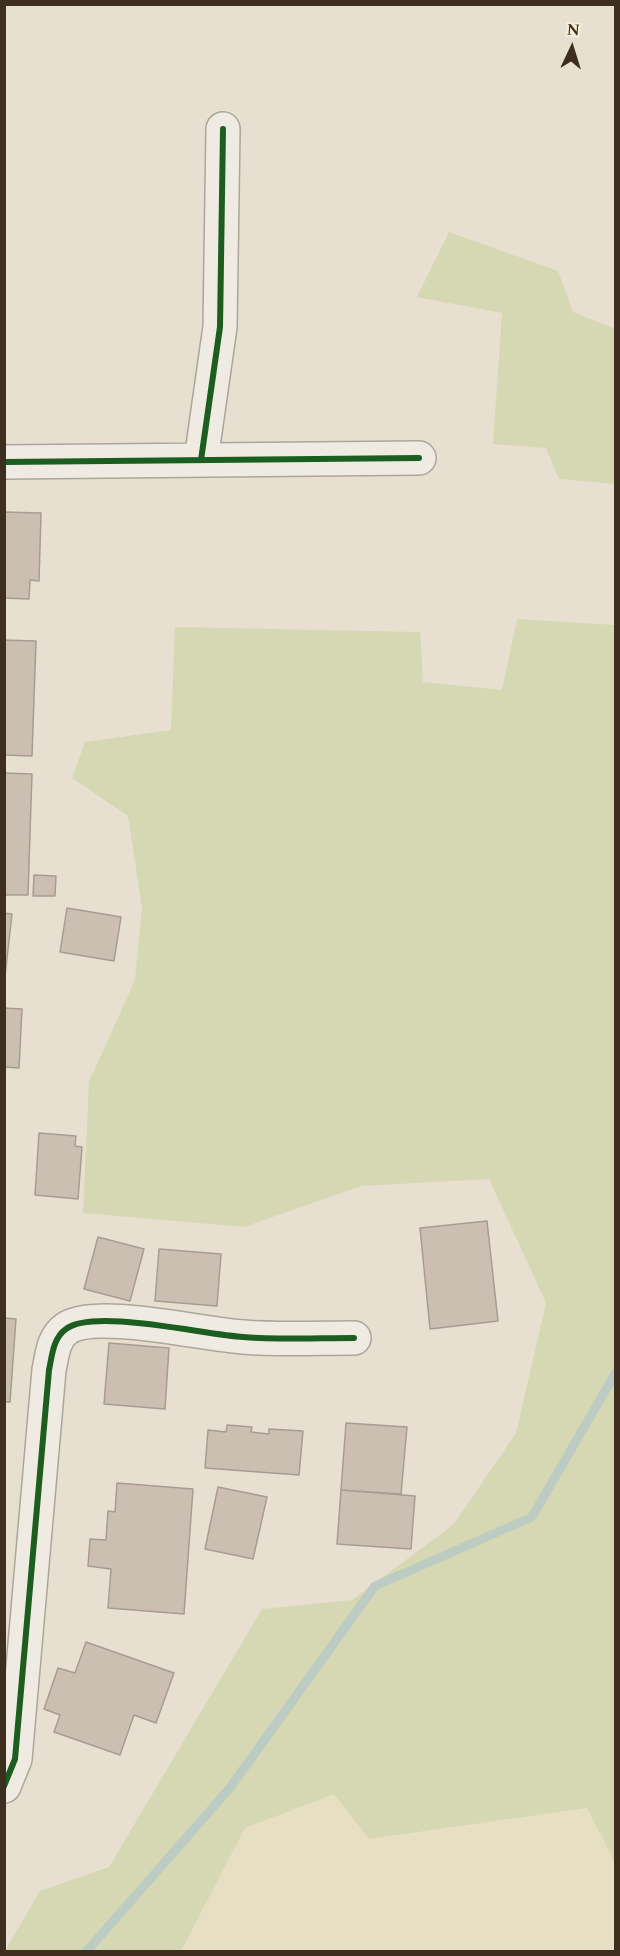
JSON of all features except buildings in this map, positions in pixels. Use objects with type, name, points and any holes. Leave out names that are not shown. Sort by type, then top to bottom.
[{"type":"street","points":[[201,460],[220,327],[223,129]]},
{"type":"street","points":[[4,462],[419,458]]},
{"type":"street","points":[[4,1786],[15,1759],[49,1370],[54,1345],[65,1329],[81,1322],[106,1320],[244,1337],[354,1338]]},
{"type":"shaded area","points":[[334,1793],[369,1839],[587,1808],[615,1862],[615,1951],[181,1952],[245,1828]]},
{"type":"green space","points":[[449,232],[558,271],[573,312],[615,329],[615,484],[559,479],[546,448],[493,444],[502,313],[417,297]]},
{"type":"green space","points":[[517,619],[615,625],[615,1862],[587,1808],[369,1839],[334,1794],[245,1828],[181,1951],[5,1951],[40,1891],[109,1867],[262,1609],[352,1600],[454,1524],[516,1433],[546,1303],[489,1179],[361,1186],[244,1227],[83,1213],[89,1082],[135,980],[142,908],[128,816],[72,778],[85,742],[171,730],[175,627],[420,632],[423,682],[502,690]]},
{"type":"waterway","points":[[86,1952],[229,1789],[375,1586],[532,1517],[616,1372]]},
{"type":"cycle path","points":[[201,460],[220,327],[223,129]]},
{"type":"cycle path","points":[[4,462],[419,458]]},
{"type":"cycle path","points":[[4,1786],[15,1759],[49,1370],[58,1337],[66,1329],[80,1323],[100,1321],[151,1324],[243,1337],[354,1338]]}]
